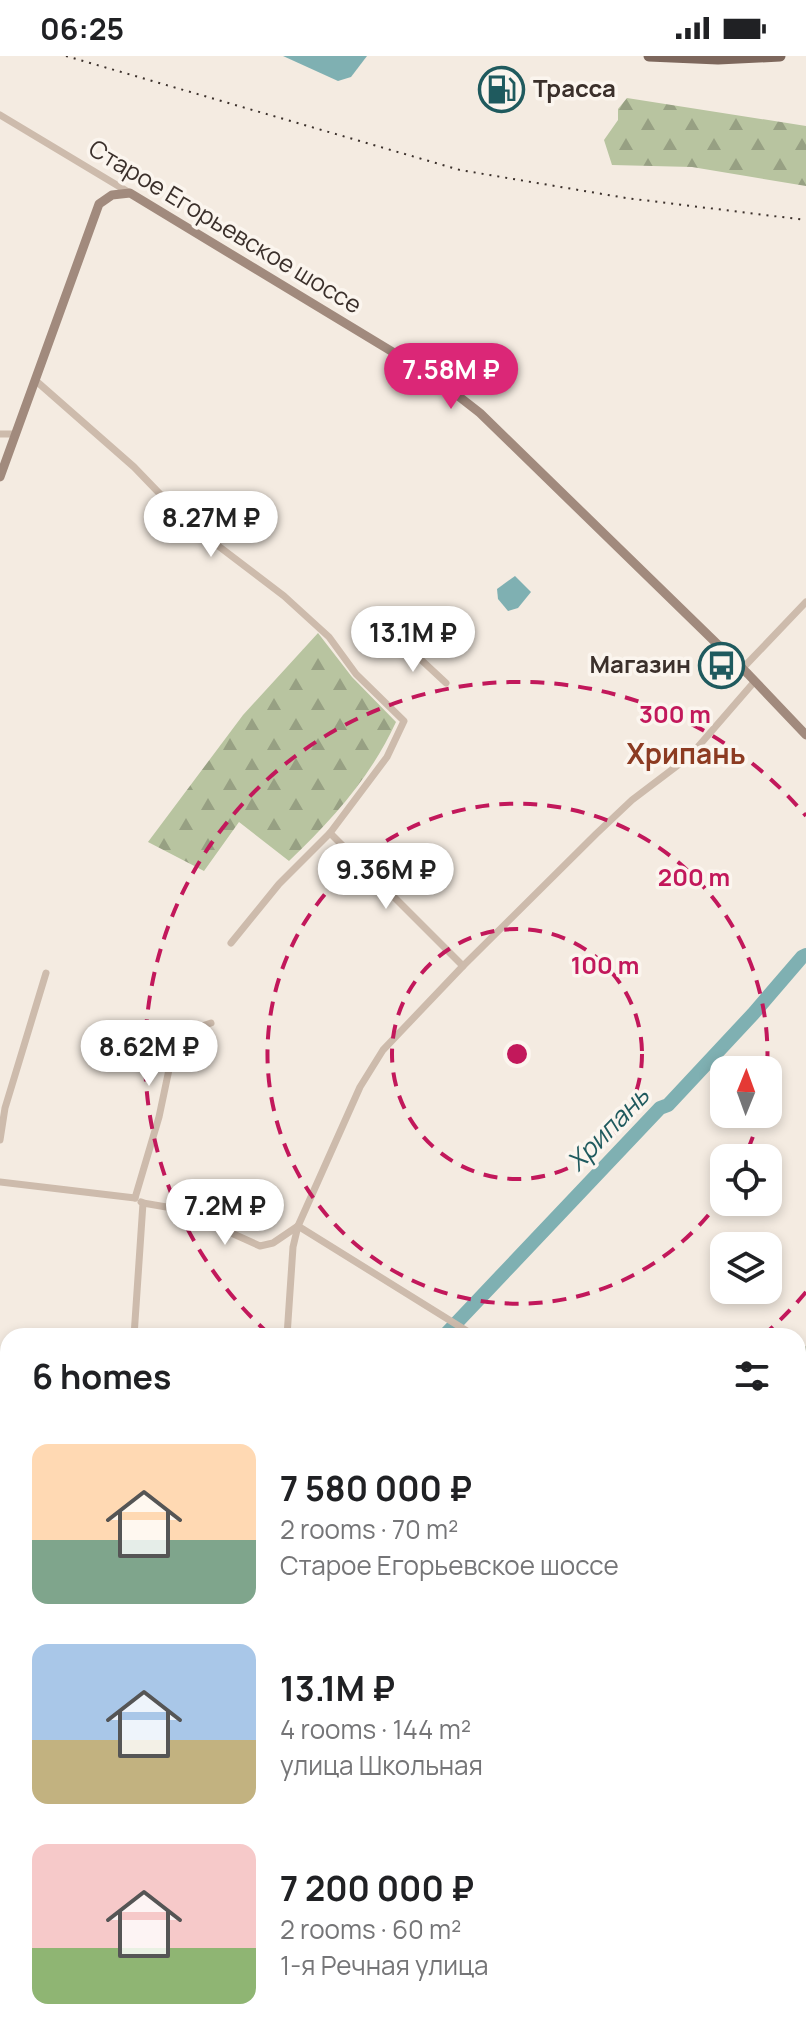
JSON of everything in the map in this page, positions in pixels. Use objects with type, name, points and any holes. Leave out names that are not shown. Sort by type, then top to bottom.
[{"type":"main road","points":[[649,56],[718,59],[780,56]]},
{"type":"main road","points":[[0,477],[99,204],[112,195],[130,193]]},
{"type":"main road","name":"Старое Егорьевское шоссе","points":[[130,193],[422,369],[459,396],[755,681],[806,735]]},
{"type":"street","name":"Старое Егорьевское шоссе","points":[[0,115],[130,193]]},
{"type":"street","points":[[35,380],[134,467],[171,510],[284,596],[329,637],[356,674],[404,721],[387,757],[330,833],[279,884],[231,943]]},
{"type":"street","points":[[0,434],[16,434]]},
{"type":"street","points":[[742,669],[806,602]]},
{"type":"street","points":[[402,642],[446,683]]},
{"type":"street","points":[[288,1328],[293,1247],[298,1226],[360,1087],[383,1050],[463,966],[632,800],[690,756],[755,681]]},
{"type":"street","points":[[330,833],[463,966]]},
{"type":"street","points":[[0,1140],[5,1108],[46,973]]},
{"type":"street","points":[[134,1328],[139,1200],[175,1041],[181,1033],[211,1023]]},
{"type":"street","points":[[0,1182],[139,1200],[178,1209],[260,1246],[273,1243],[298,1226]]},
{"type":"street","points":[[298,1226],[463,1328]]},
{"type":"green space","points":[[627,98],[806,126],[806,186],[692,167],[612,165],[604,140],[618,120],[618,109]]},
{"type":"green space","points":[[318,633],[352,677],[396,722],[349,797],[289,861],[239,822],[204,871],[148,842],[243,715]]},
{"type":"water","points":[[283,56],[367,56],[351,77],[338,81]]},
{"type":"water","points":[[515,576],[531,592],[518,608],[508,611],[498,599],[497,589]]},
{"type":"waterway","name":"Хрипань","points":[[452,1328],[660,1108],[668,1105],[806,955]]},
{"type":"railway","points":[[66,56],[460,170],[626,198],[806,220]]},
{"type":"place","name":"Трасса","points":[[502,89]]},
{"type":"place","name":"Магазин","points":[[722,665]]},
{"type":"district","name":"Хрипань","points":[[686,754]]}]
